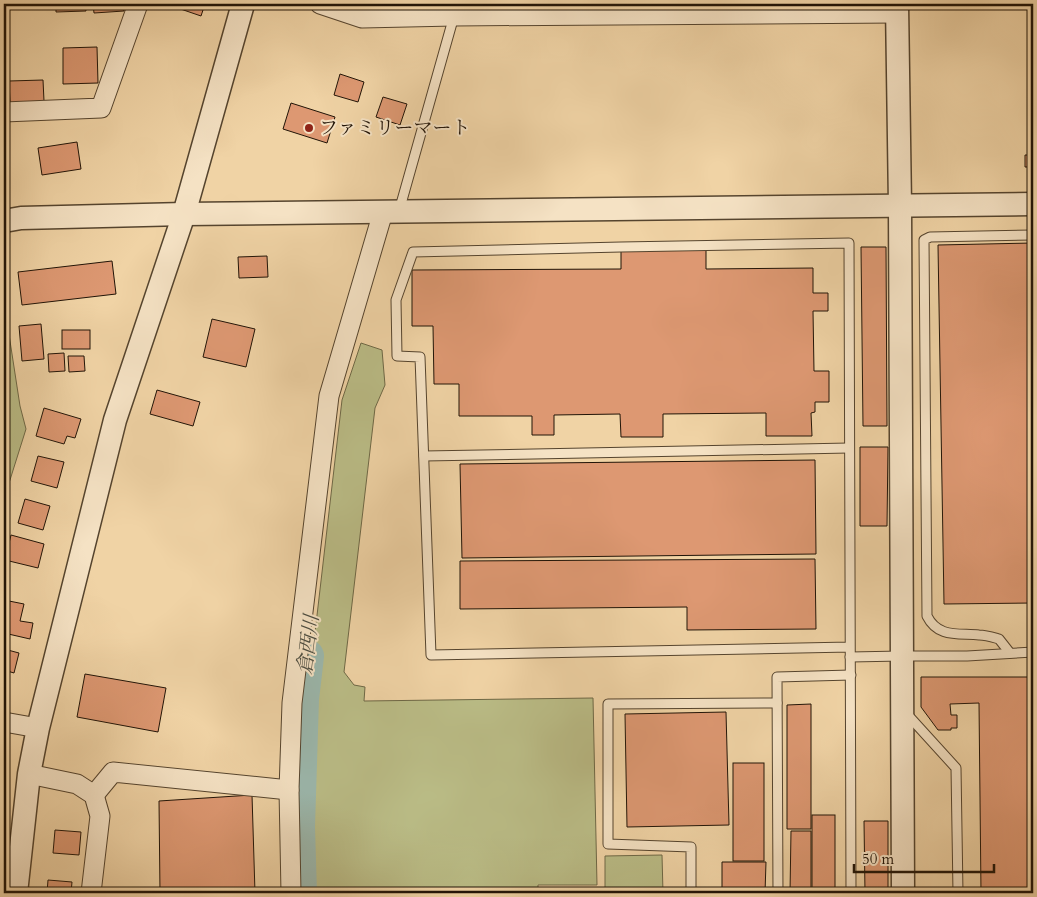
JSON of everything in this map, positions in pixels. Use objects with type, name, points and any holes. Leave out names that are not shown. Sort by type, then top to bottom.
[{"type":"street","points":[[4,112],[101,108],[138,4]]},
{"type":"street","points":[[16,893],[30,774],[38,728],[72,585],[115,420],[184,214],[243,4]]},
{"type":"street","points":[[320,4],[362,18],[456,10],[897,9],[900,206],[903,893]]},
{"type":"street","points":[[4,209],[4,221],[21,218],[184,214],[1033,204]]},
{"type":"street","points":[[291,893],[289,790],[292,703],[329,396],[391,212]]},
{"type":"street","points":[[4,722],[38,728]]},
{"type":"street","points":[[94,795],[113,772],[289,790]]},
{"type":"street","points":[[30,774],[77,784],[94,795],[100,816],[91,893]]},
{"type":"lane","points":[[391,212],[456,10]]},
{"type":"lane","points":[[1010,653],[998,638],[946,633],[932,626],[927,616],[924,240],[930,236],[1033,235]]},
{"type":"lane","points":[[850,647],[431,655],[420,356],[397,356],[396,300],[413,252],[849,243],[851,893]]},
{"type":"lane","points":[[424,456],[850,448]]},
{"type":"lane","points":[[850,657],[967,656],[1033,652]]},
{"type":"lane","points":[[778,893],[777,677],[851,675]]},
{"type":"lane","points":[[691,893],[691,847],[608,844],[608,704],[777,703]]},
{"type":"lane","points":[[902,709],[956,768],[958,893]]},
{"type":"green space","points":[[6,315],[20,406],[26,429],[4,499],[4,316]]},
{"type":"green space","points":[[361,343],[382,350],[385,385],[375,408],[344,672],[354,685],[365,687],[364,701],[593,698],[597,885],[538,885],[538,893],[308,893],[308,693],[342,400]]},
{"type":"green space","points":[[662,855],[663,893],[605,893],[605,856]]},
{"type":"building","points":[[19,4],[45,4],[45,7],[19,6]]},
{"type":"building","points":[[56,4],[85,4],[86,11],[56,12]]},
{"type":"building","points":[[93,4],[123,4],[124,11],[94,13]]},
{"type":"building","points":[[166,4],[205,4],[201,16]]},
{"type":"building","points":[[97,47],[98,83],[63,84],[63,48]]},
{"type":"building","points":[[340,74],[364,82],[358,102],[334,95]]},
{"type":"building","points":[[43,80],[44,101],[10,103],[9,81]]},
{"type":"building","points":[[383,97],[407,104],[400,125],[376,117]]},
{"type":"building","points":[[291,103],[335,117],[327,143],[283,129]]},
{"type":"building","points":[[77,142],[81,169],[42,175],[38,148]]},
{"type":"building","points":[[1025,155],[1033,155],[1033,167],[1025,167]]},
{"type":"building","points":[[1033,243],[1033,603],[944,604],[938,245]]},
{"type":"building","points":[[706,246],[706,269],[813,268],[813,293],[828,293],[828,311],[813,311],[814,371],[829,371],[829,402],[815,402],[815,412],[811,413],[812,436],[766,436],[766,413],[663,414],[663,437],[621,437],[620,414],[554,415],[554,435],[532,435],[532,416],[459,416],[459,384],[434,384],[433,326],[412,326],[412,270],[621,269],[621,247]]},
{"type":"building","points":[[861,247],[886,247],[887,426],[863,426]]},
{"type":"building","points":[[267,256],[268,277],[239,278],[238,257]]},
{"type":"building","points":[[112,261],[116,294],[22,305],[18,272]]},
{"type":"building","points":[[212,319],[255,329],[246,367],[203,357]]},
{"type":"building","points":[[41,324],[44,359],[22,361],[19,326]]},
{"type":"building","points":[[62,330],[90,330],[90,349],[62,349]]},
{"type":"building","points":[[64,353],[65,371],[49,372],[48,354]]},
{"type":"building","points":[[68,356],[84,356],[85,371],[69,372]]},
{"type":"building","points":[[157,390],[200,402],[193,426],[150,414]]},
{"type":"building","points":[[44,408],[81,419],[75,438],[67,436],[64,444],[36,436]]},
{"type":"building","points":[[860,447],[888,447],[887,526],[860,526]]},
{"type":"building","points":[[38,456],[64,462],[57,488],[31,481]]},
{"type":"building","points":[[815,460],[816,554],[462,558],[460,464]]},
{"type":"building","points":[[25,499],[50,506],[43,530],[18,523]]},
{"type":"building","points":[[11,535],[44,544],[38,568],[5,560]]},
{"type":"building","points":[[815,559],[816,629],[687,630],[687,607],[460,609],[460,561]]},
{"type":"building","points":[[4,600],[24,604],[20,621],[33,623],[30,639],[4,633]]},
{"type":"building","points":[[4,649],[19,653],[14,673],[4,670]]},
{"type":"building","points":[[85,674],[166,688],[158,732],[77,717]]},
{"type":"building","points":[[921,677],[1033,677],[1033,893],[981,893],[979,703],[950,704],[951,715],[957,715],[957,728],[938,730],[921,707]]},
{"type":"building","points":[[811,704],[811,829],[787,829],[787,705]]},
{"type":"building","points":[[726,712],[729,825],[627,827],[625,714]]},
{"type":"building","points":[[733,763],[764,763],[764,861],[733,861]]},
{"type":"building","points":[[252,795],[255,893],[160,893],[159,801]]},
{"type":"building","points":[[812,815],[835,815],[835,893],[812,893]]},
{"type":"building","points":[[864,821],[888,821],[888,893],[865,893]]},
{"type":"building","points":[[55,830],[81,832],[79,855],[53,853]]},
{"type":"building","points":[[791,831],[811,831],[811,893],[790,893]]},
{"type":"building","points":[[722,862],[766,862],[765,893],[722,893]]},
{"type":"building","points":[[48,880],[72,882],[71,893],[47,893]]},
{"type":"waterway","name":"倉西川","points":[[300,893],[298,827],[302,699],[307,656]]},
{"type":"place","name":"ファミリーマート","points":[[309,128]]}]
